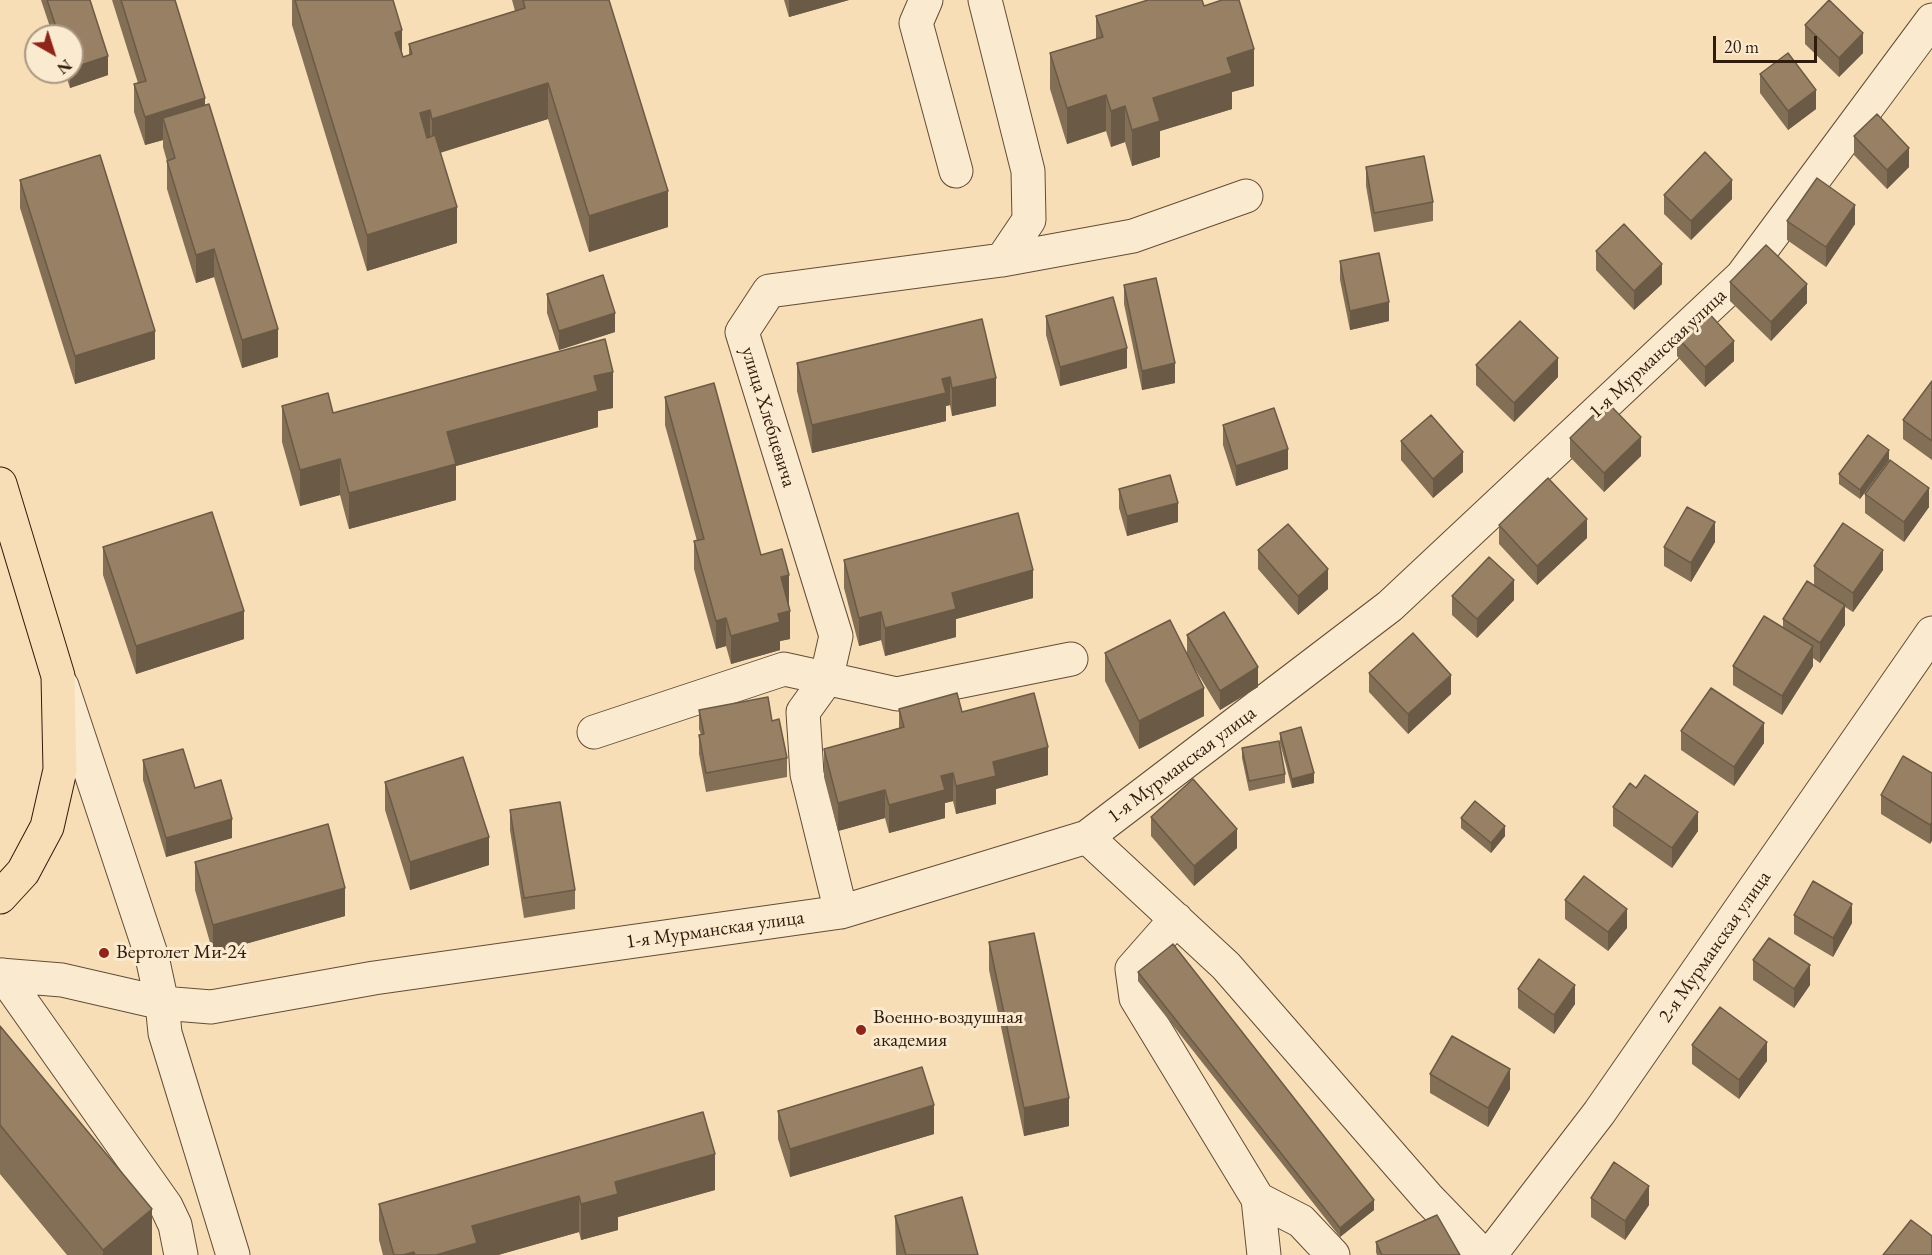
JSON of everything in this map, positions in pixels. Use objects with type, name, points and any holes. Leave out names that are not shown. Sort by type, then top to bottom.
[{"type":"main road","points":[[0,484],[58,676],[60,770],[47,827],[23,872],[0,897]]},
{"type":"street","points":[[926,0],[916,23],[956,171]]},
{"type":"street","points":[[985,0],[1028,171],[1029,220],[1002,260]]},
{"type":"street","name":"1-я Мурманская улица","points":[[2,975],[62,980],[162,1003],[211,1007],[374,978],[841,912],[1087,837],[1390,606],[1742,276],[1932,20]]},
{"type":"street","name":"улица Хлебцевича","points":[[841,912],[807,774],[803,712],[826,680],[836,636],[742,332],[769,291],[1002,260],[1133,236],[1246,196]]},
{"type":"street","name":"2-я Мурманская улица","points":[[1490,1255],[1599,1113],[1932,633]]},
{"type":"street","points":[[594,732],[784,669],[897,694],[1071,659]]},
{"type":"street","points":[[58,676],[152,957],[162,1003],[165,1034],[233,1255]]},
{"type":"street","points":[[1087,837],[1226,966],[1429,1199],[1483,1255]]},
{"type":"street","points":[[1176,919],[1132,969],[1136,998],[1258,1199],[1264,1255]]},
{"type":"street","points":[[2,975],[166,1206],[181,1255]]},
{"type":"street","points":[[1258,1199],[1301,1221],[1333,1255]]},
{"type":"building","points":[[47,0],[90,0],[108,56],[84,64],[84,24],[55,24]]},
{"type":"building","points":[[121,0],[175,0],[205,98],[145,117],[134,84],[146,81]]},
{"type":"building","points":[[295,0],[393,0],[402,30],[395,33],[403,57],[412,54],[409,44],[525,8],[523,0],[609,0],[668,191],[589,216],[548,83],[432,119],[430,110],[420,113],[427,138],[435,135],[457,207],[367,235]]},
{"type":"building","points":[[1148,0],[1202,0],[1204,6],[1222,0],[1239,0],[1254,49],[1227,58],[1232,73],[1153,98],[1160,121],[1132,130],[1125,106],[1111,111],[1106,95],[1067,108],[1050,53],[1103,37],[1096,16]]},
{"type":"building","points":[[1829,0],[1863,33],[1839,58],[1805,25]]},
{"type":"building","points":[[1788,53],[1816,90],[1788,111],[1760,74]]},
{"type":"building","points":[[209,104],[278,329],[242,340],[214,249],[196,255],[167,161],[175,158],[163,118]]},
{"type":"building","points":[[1877,114],[1909,148],[1887,170],[1854,136]]},
{"type":"building","points":[[1705,152],[1732,180],[1691,221],[1664,195]]},
{"type":"building","points":[[100,155],[155,331],[75,356],[20,180]]},
{"type":"building","points":[[1424,156],[1433,202],[1374,213],[1366,167]]},
{"type":"building","points":[[1817,178],[1855,205],[1826,247],[1787,221]]},
{"type":"building","points":[[1624,224],[1662,264],[1634,291],[1596,251]]},
{"type":"building","points":[[1766,245],[1807,284],[1771,322],[1730,282]]},
{"type":"building","points":[[1379,253],[1389,302],[1350,311],[1340,261]]},
{"type":"building","points":[[603,275],[615,313],[559,331],[547,294]]},
{"type":"building","points":[[1156,278],[1175,363],[1142,371],[1124,285]]},
{"type":"building","points":[[1113,297],[1127,348],[1060,367],[1046,316]]},
{"type":"building","points":[[1706,310],[1734,341],[1705,367],[1677,337]]},
{"type":"building","points":[[982,319],[996,378],[952,388],[950,377],[942,379],[946,393],[812,425],[797,363]]},
{"type":"building","points":[[1520,321],[1558,358],[1514,403],[1476,365]]},
{"type":"building","points":[[605,339],[613,372],[594,376],[598,391],[447,432],[456,464],[349,493],[340,459],[300,470],[282,406],[328,393],[333,413]]},
{"type":"building","points":[[1932,381],[1932,441],[1903,420]]},
{"type":"building","points":[[714,383],[761,555],[782,549],[789,575],[781,577],[790,611],[778,614],[780,622],[731,636],[726,618],[716,621],[694,541],[704,539],[665,397]]},
{"type":"building","points":[[1607,402],[1641,437],[1604,473],[1570,438]]},
{"type":"building","points":[[1274,408],[1288,449],[1236,466],[1223,425]]},
{"type":"building","points":[[1431,415],[1463,452],[1433,479],[1401,441]]},
{"type":"building","points":[[1868,435],[1889,450],[1860,490],[1839,474]]},
{"type":"building","points":[[1890,460],[1929,488],[1904,522],[1865,494]]},
{"type":"building","points":[[1170,475],[1178,503],[1127,516],[1119,489]]},
{"type":"building","points":[[1548,478],[1587,519],[1537,566],[1499,525]]},
{"type":"building","points":[[1687,507],[1715,522],[1691,563],[1664,547]]},
{"type":"building","points":[[212,512],[244,611],[136,646],[103,547]]},
{"type":"building","points":[[1018,513],[1033,570],[952,593],[956,609],[885,628],[881,612],[859,618],[844,560]]},
{"type":"building","points":[[1843,523],[1883,550],[1853,593],[1814,566]]},
{"type":"building","points":[[1288,524],[1328,569],[1298,596],[1258,550]]},
{"type":"building","points":[[1489,557],[1514,580],[1477,619],[1452,596]]},
{"type":"building","points":[[1807,581],[1845,605],[1820,643],[1783,619]]},
{"type":"building","points":[[1224,612],[1258,667],[1220,691],[1187,635]]},
{"type":"building","points":[[1764,616],[1813,646],[1782,696],[1733,666]]},
{"type":"building","points":[[1170,620],[1204,688],[1139,721],[1105,653]]},
{"type":"building","points":[[1413,633],[1451,675],[1408,714],[1369,673]]},
{"type":"building","points":[[1711,688],[1764,723],[1734,767],[1681,731]]},
{"type":"building","points":[[957,693],[962,712],[1034,693],[1048,747],[993,762],[996,776],[956,786],[953,773],[941,776],[945,790],[889,805],[885,790],[838,803],[824,749],[904,727],[899,709]]},
{"type":"building","points":[[768,697],[772,721],[779,719],[787,758],[706,773],[699,735],[704,734],[699,710]]},
{"type":"building","points":[[1301,727],[1314,773],[1292,779],[1280,733]]},
{"type":"building","points":[[1279,741],[1285,774],[1249,781],[1242,748]]},
{"type":"building","points":[[183,749],[195,788],[221,780],[232,819],[166,838],[143,760]]},
{"type":"building","points":[[1903,756],[1932,773],[1932,822],[1930,825],[1881,795]]},
{"type":"building","points":[[463,757],[489,837],[410,862],[385,782]]},
{"type":"building","points":[[1645,775],[1698,812],[1672,848],[1613,807],[1630,783],[1636,788]]},
{"type":"building","points":[[1193,779],[1237,829],[1194,866],[1151,817]]},
{"type":"building","points":[[1475,801],[1505,826],[1491,843],[1461,818]]},
{"type":"building","points":[[560,802],[575,890],[524,898],[510,810]]},
{"type":"building","points":[[328,824],[345,888],[213,925],[195,862]]},
{"type":"building","points":[[1584,876],[1627,909],[1608,932],[1565,900]]},
{"type":"building","points":[[1813,881],[1852,904],[1833,938],[1794,915]]},
{"type":"building","points":[[1034,933],[1069,1098],[1024,1108],[989,942]]},
{"type":"building","points":[[1769,938],[1810,965],[1794,989],[1753,960]]},
{"type":"building","points":[[1173,944],[1374,1200],[1340,1228],[1138,972]]},
{"type":"building","points":[[1539,959],[1575,985],[1554,1015],[1518,989]]},
{"type":"building","points":[[1720,1007],[1767,1042],[1739,1080],[1692,1045]]},
{"type":"building","points":[[0,1026],[152,1209],[103,1250],[0,1125]]},
{"type":"building","points":[[1452,1036],[1510,1069],[1488,1108],[1430,1074]]},
{"type":"building","points":[[922,1067],[934,1105],[790,1149],[778,1111]]},
{"type":"building","points":[[703,1112],[715,1154],[615,1182],[618,1194],[581,1204],[579,1196],[472,1226],[477,1243],[436,1255],[415,1255],[414,1252],[394,1255],[379,1204]]},
{"type":"building","points":[[1614,1162],[1649,1186],[1625,1221],[1591,1198]]},
{"type":"building","points":[[962,1197],[978,1255],[906,1255],[895,1216]]},
{"type":"building","points":[[1437,1215],[1460,1255],[1382,1255],[1376,1242]]},
{"type":"building","points":[[1911,1220],[1932,1236],[1932,1255],[1883,1255]]},
{"type":"place","name":"Вертолет Ми-24","points":[[104,953]]},
{"type":"place","name":"Военно-воздушная академия","points":[[861,1030]]}]
